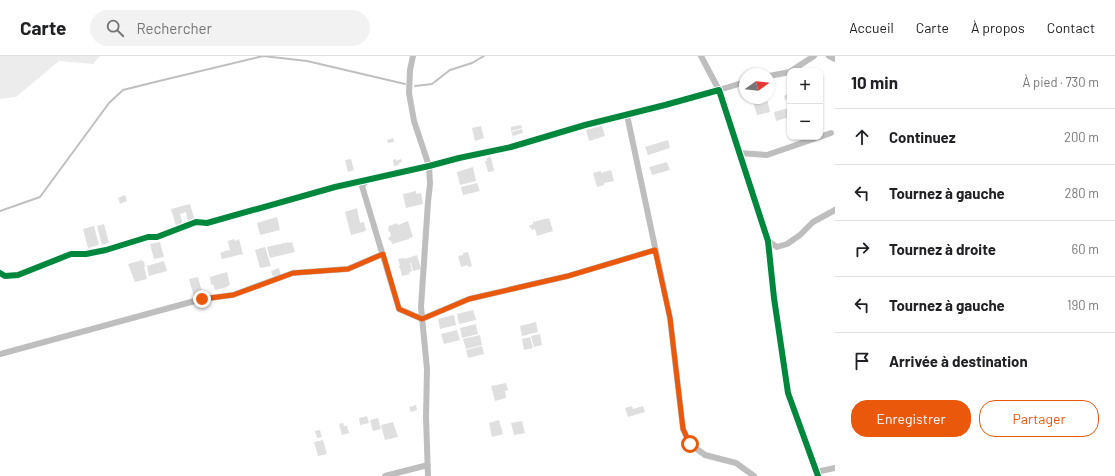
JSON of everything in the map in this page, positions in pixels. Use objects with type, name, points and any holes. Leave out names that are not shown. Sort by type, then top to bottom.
[{"type":"street","points":[[413,56],[410,70],[409,93],[414,121],[429,166],[430,184],[421,307],[427,369],[426,417],[428,476]]},
{"type":"street","points":[[702,56],[719,90],[768,241],[774,298],[788,393],[817,474],[835,468]]},
{"type":"street","points":[[796,68],[814,56]]},
{"type":"street","points":[[829,56],[835,59]]},
{"type":"street","points":[[775,75],[787,72]]},
{"type":"street","points":[[0,273],[5,276],[18,275],[71,254],[86,254],[106,250],[148,237],[157,237],[196,222],[207,223],[335,187],[511,146],[739,84]]},
{"type":"street","points":[[627,115],[670,318],[683,429],[690,444],[705,455],[736,463],[754,476]]},
{"type":"street","points":[[739,153],[767,155],[831,133]]},
{"type":"street","points":[[367,180],[362,186],[399,309],[422,319],[469,299],[568,276],[655,250]]},
{"type":"street","points":[[768,241],[777,246],[787,244],[800,235],[813,222],[835,210]]},
{"type":"street","points":[[0,354],[202,299],[233,295],[293,273],[348,269],[383,254]]},
{"type":"street","points":[[384,476],[428,464]]},
{"type":"shaded area","points":[[0,56],[100,56],[93,64],[59,61],[16,97],[0,99]]},
{"type":"building","points":[[787,94],[787,99],[785,100],[784,96]]},
{"type":"building","points":[[754,104],[768,104],[770,112],[757,115]]},
{"type":"building","points":[[787,109],[787,118],[776,121],[774,112]]},
{"type":"building","points":[[521,125],[522,128],[511,131],[511,127]]},
{"type":"building","points":[[481,126],[484,138],[475,141],[472,128]]},
{"type":"building","points":[[602,126],[605,136],[589,141],[586,130]]},
{"type":"building","points":[[522,129],[523,133],[513,136],[511,132]]},
{"type":"building","points":[[393,138],[394,142],[388,143],[387,140]]},
{"type":"building","points":[[668,140],[670,148],[648,155],[645,147]]},
{"type":"building","points":[[491,157],[494,171],[488,172],[485,161],[487,161],[486,158]]},
{"type":"building","points":[[351,159],[354,170],[348,172],[345,160]]},
{"type":"building","points":[[396,159],[396,161],[401,159],[402,162],[399,163],[399,165],[394,166],[393,160]]},
{"type":"building","points":[[667,162],[670,170],[652,175],[649,167]]},
{"type":"building","points":[[473,167],[476,181],[460,185],[457,172]]},
{"type":"building","points":[[611,170],[614,181],[604,183],[604,185],[597,187],[593,173],[601,171],[601,173]]},
{"type":"building","points":[[477,183],[480,191],[463,195],[461,187]]},
{"type":"building","points":[[416,191],[416,194],[421,193],[423,204],[406,208],[403,194]]},
{"type":"building","points":[[125,195],[127,201],[120,204],[118,198]]},
{"type":"building","points":[[190,204],[195,221],[188,223],[186,212],[180,214],[183,225],[176,226],[171,209]]},
{"type":"building","points":[[357,208],[360,223],[364,222],[366,231],[351,235],[345,212]]},
{"type":"building","points":[[277,217],[280,230],[260,235],[257,223]]},
{"type":"building","points":[[549,218],[553,231],[537,236],[535,229],[532,230],[529,227],[533,224],[533,222]]},
{"type":"building","points":[[408,221],[413,237],[392,244],[388,238],[391,236],[388,229],[389,226],[397,223],[398,225]]},
{"type":"building","points":[[104,224],[109,243],[102,245],[97,226]]},
{"type":"building","points":[[94,226],[99,245],[88,248],[83,229]]},
{"type":"building","points":[[234,239],[235,241],[239,239],[243,254],[222,259],[220,253],[228,250],[230,251],[228,241]]},
{"type":"building","points":[[160,242],[164,257],[154,259],[150,244]]},
{"type":"building","points":[[292,242],[295,252],[270,258],[267,247]]},
{"type":"building","points":[[265,247],[271,266],[260,268],[255,250]]},
{"type":"building","points":[[468,252],[472,266],[468,267],[468,265],[461,267],[458,256]]},
{"type":"building","points":[[417,255],[421,269],[413,271],[410,263],[412,271],[409,272],[410,274],[402,276],[400,268],[405,267],[399,268],[400,266],[398,259],[405,259]]},
{"type":"building","points":[[142,260],[143,262],[144,261],[147,279],[135,282],[128,264]]},
{"type":"building","points":[[164,261],[167,271],[149,276],[147,266]]},
{"type":"building","points":[[279,268],[281,276],[273,277],[271,271]]},
{"type":"building","points":[[227,272],[230,285],[215,290],[213,284],[211,285],[210,277]]},
{"type":"building","points":[[198,277],[203,295],[194,297],[189,279]]},
{"type":"building","points":[[473,310],[476,320],[459,324],[457,314]]},
{"type":"building","points":[[454,315],[456,325],[440,329],[438,319]]},
{"type":"building","points":[[536,322],[538,332],[522,336],[520,326]]},
{"type":"building","points":[[476,324],[478,334],[462,338],[460,328]]},
{"type":"building","points":[[457,330],[460,340],[444,344],[441,334]]},
{"type":"building","points":[[540,334],[542,345],[534,347],[531,336]]},
{"type":"building","points":[[480,335],[482,345],[466,349],[463,339]]},
{"type":"building","points":[[530,337],[533,348],[524,350],[522,339]]},
{"type":"building","points":[[482,346],[484,354],[468,358],[466,350]]},
{"type":"building","points":[[506,383],[508,390],[505,391],[506,398],[495,401],[491,386]]},
{"type":"building","points":[[416,405],[417,410],[411,412],[409,407]]},
{"type":"building","points":[[632,406],[633,409],[643,406],[645,412],[628,417],[625,408]]},
{"type":"building","points":[[367,416],[369,423],[360,425],[359,418]]},
{"type":"building","points":[[378,418],[381,429],[373,431],[370,420]]},
{"type":"building","points":[[499,420],[503,434],[492,437],[489,423]]},
{"type":"building","points":[[522,421],[525,433],[514,435],[511,423]]},
{"type":"building","points":[[393,422],[398,437],[385,440],[381,425]]},
{"type":"building","points":[[343,423],[344,426],[347,426],[349,433],[342,435],[339,424]]},
{"type":"building","points":[[320,430],[322,437],[317,438],[315,431]]},
{"type":"building","points":[[323,440],[327,454],[318,456],[314,442]]},
{"type":"waterway","points":[[0,211],[40,197],[109,103],[123,90],[263,56],[307,61],[405,84]]},
{"type":"waterway","points":[[415,86],[432,84],[450,70],[472,63],[484,56]]},
{"type":"cycle path","points":[[0,273],[5,276],[18,275],[71,254],[86,254],[106,250],[148,237],[157,237],[196,222],[207,223],[335,187],[511,147],[585,125],[719,90],[768,241],[774,298],[788,393],[818,476]]},
{"type":"route","points":[[202,299],[233,295],[293,273],[348,269],[383,254],[399,309],[422,319],[469,299],[568,276],[655,250],[670,318],[683,429],[690,444]]}]
